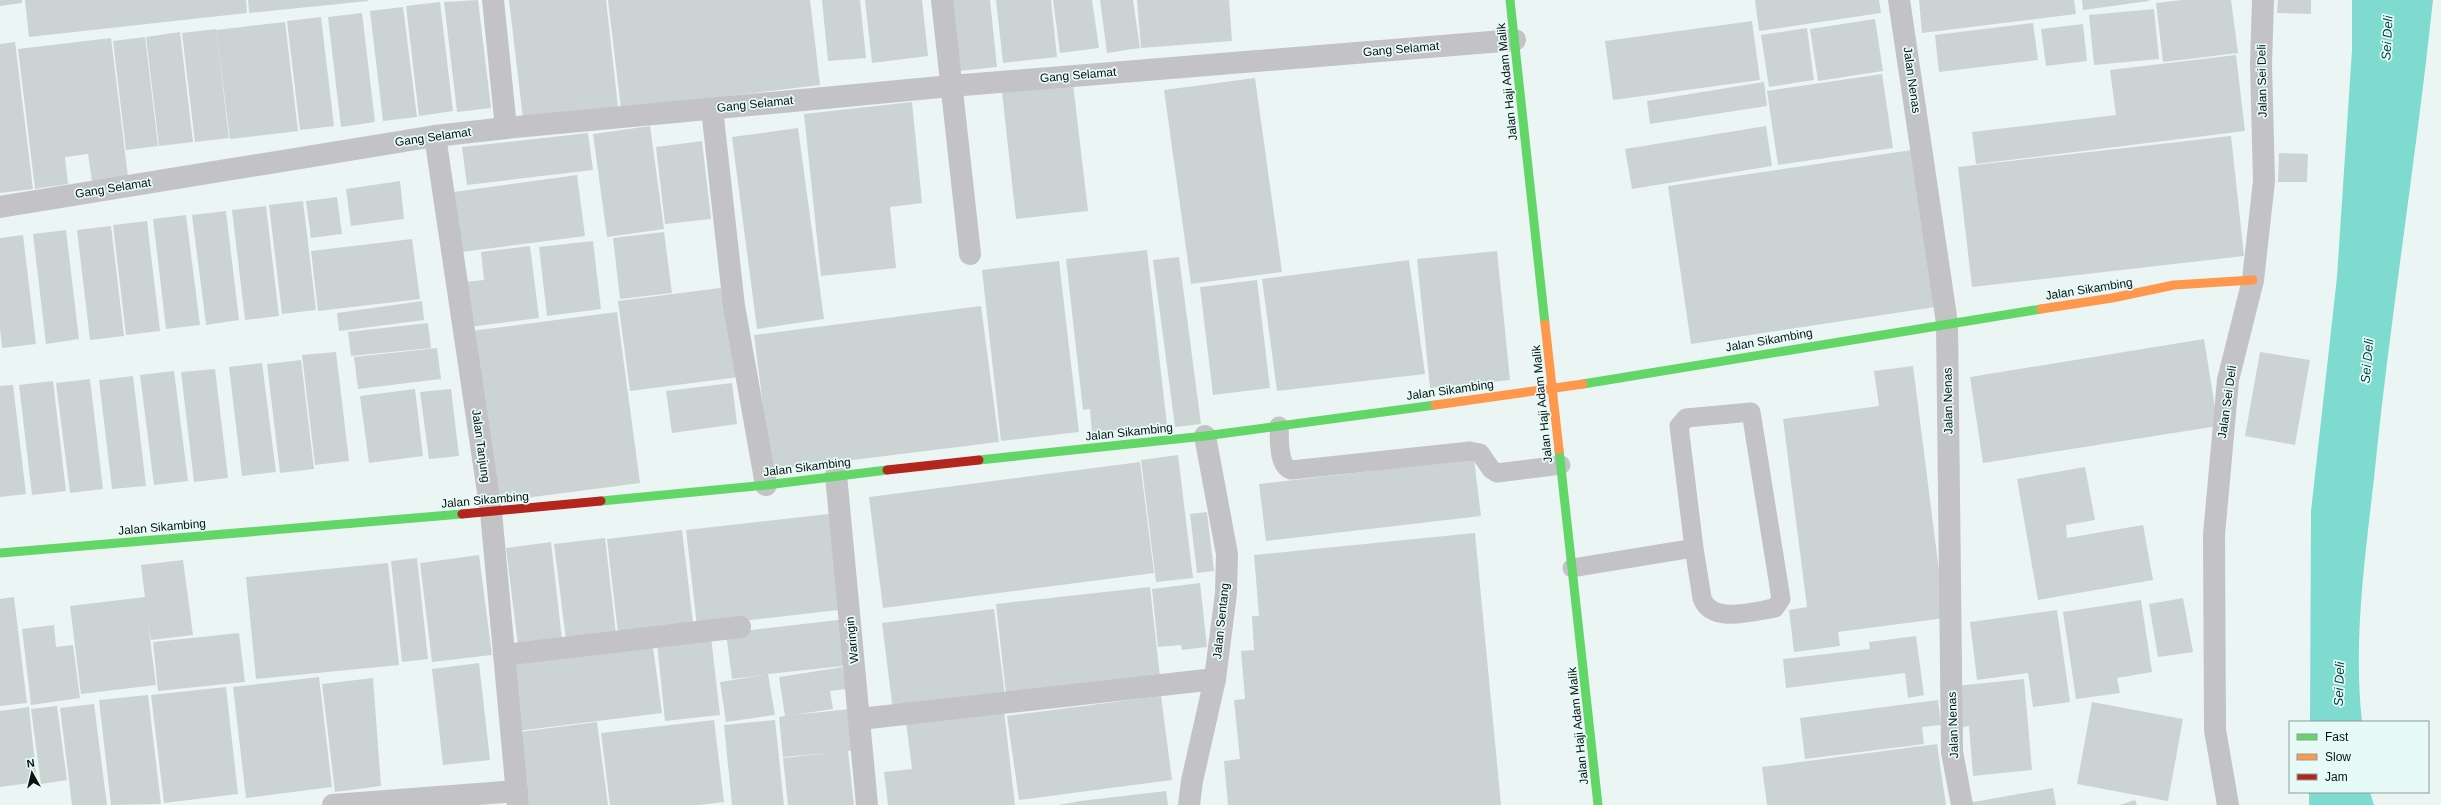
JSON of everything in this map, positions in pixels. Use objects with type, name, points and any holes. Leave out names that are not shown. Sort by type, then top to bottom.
[{"type":"street","points":[[493,0],[506,128]]},
{"type":"street","points":[[942,0],[970,254]]},
{"type":"street","name":"Jalan Haji Adam Malik","points":[[1510,0],[1598,805]]},
{"type":"street","name":"Jalan Nenas","points":[[1899,0],[1947,322],[1952,752],[1962,805]]},
{"type":"street","name":"Jalan Sei Deli","points":[[2228,805],[2215,730],[2214,535],[2228,380],[2253,280],[2264,181],[2261,64],[2263,0]]},
{"type":"street","name":"Gang Selamat","points":[[0,207],[435,136],[506,128],[951,86],[1515,40]]},
{"type":"street","points":[[712,109],[734,306],[766,485]]},
{"type":"street","name":"Jalan Tanjung","points":[[435,136],[491,512],[517,798]]},
{"type":"street","name":"Jalan Sikambing","points":[[0,553],[491,512],[766,485],[836,475],[1205,436],[1552,389],[1947,322],[2112,298],[2174,285],[2211,281],[2253,280]]},
{"type":"street","name":"Jalan Sentang","points":[[1189,805],[1192,781],[1215,679],[1226,593],[1227,554],[1205,436]]},
{"type":"street","name":"Waringin","points":[[836,475],[867,805]]},
{"type":"street","points":[[504,655],[740,627]]},
{"type":"street","points":[[860,719],[1215,679]]},
{"type":"street","points":[[332,805],[517,798]]},
{"type":"lane","points":[[1751,412],[1781,599],[1780,604],[1775,608],[1729,614],[1711,612],[1704,605],[1702,598],[1694,548],[1679,426],[1686,418],[1751,412]]},
{"type":"lane","points":[[1279,426],[1283,462],[1286,467],[1291,470],[1470,451],[1480,453],[1491,469],[1497,473],[1561,465]]},
{"type":"lane","points":[[1572,568],[1651,557],[1694,548]]},
{"type":"water","name":"Sei Deli","points":[[2352,0],[2433,0],[2419,120],[2380,418],[2364,569],[2359,631],[2362,721],[2310,721],[2311,511],[2337,277],[2352,50]]},
{"type":"water","points":[[2309,793],[2370,793],[2374,805],[2309,805]]},
{"type":"building","points":[[0,0],[22,0],[22,3],[0,6]]},
{"type":"building","points":[[25,0],[246,0],[247,13],[29,37]]},
{"type":"building","points":[[248,0],[368,0],[368,1],[249,13]]},
{"type":"building","points":[[478,0],[491,108],[457,112],[444,2]]},
{"type":"building","points":[[509,0],[606,0],[618,107],[523,119]]},
{"type":"building","points":[[608,0],[810,0],[820,85],[621,109]]},
{"type":"building","points":[[822,0],[860,0],[866,58],[828,61]]},
{"type":"building","points":[[865,0],[922,0],[928,56],[872,63]]},
{"type":"building","points":[[951,0],[990,0],[997,67],[959,71]]},
{"type":"building","points":[[996,0],[1051,0],[1057,57],[1003,63]]},
{"type":"building","points":[[1053,0],[1092,0],[1099,48],[1060,53]]},
{"type":"building","points":[[1100,0],[1133,0],[1140,48],[1107,53]]},
{"type":"building","points":[[1137,0],[1229,0],[1232,41],[1141,48]]},
{"type":"building","points":[[1755,0],[1879,0],[1881,13],[1759,31]]},
{"type":"building","points":[[1919,0],[2074,0],[2076,14],[1922,33]]},
{"type":"building","points":[[2082,0],[2149,0],[2149,1],[2083,10]]},
{"type":"building","points":[[2182,0],[2231,0],[2238,53],[2163,62],[2156,3]]},
{"type":"building","points":[[2278,0],[2311,0],[2311,14],[2277,13]]},
{"type":"building","points":[[440,2],[453,111],[419,116],[406,6]]},
{"type":"building","points":[[403,7],[417,117],[383,121],[370,11]]},
{"type":"building","points":[[2154,9],[2159,59],[2094,65],[2089,15]]},
{"type":"building","points":[[362,13],[375,122],[341,127],[328,17]]},
{"type":"building","points":[[321,17],[334,126],[300,130],[287,21]]},
{"type":"building","points":[[1875,19],[1883,71],[1818,81],[1810,29]]},
{"type":"building","points":[[1752,21],[1760,80],[1613,100],[1605,41]]},
{"type":"building","points":[[285,22],[298,131],[230,139],[216,30]]},
{"type":"building","points":[[2033,23],[2038,60],[1939,72],[1935,35]]},
{"type":"building","points":[[2083,24],[2087,61],[2046,66],[2041,29]]},
{"type":"building","points":[[1807,28],[1814,80],[1769,87],[1761,35]]},
{"type":"building","points":[[216,29],[229,138],[195,142],[182,33]]},
{"type":"building","points":[[180,32],[193,142],[159,146],[146,37]]},
{"type":"building","points":[[145,37],[158,146],[126,150],[113,41]]},
{"type":"building","points":[[111,38],[128,177],[92,181],[88,154],[65,157],[68,184],[35,189],[18,49]]},
{"type":"building","points":[[15,42],[33,189],[0,193],[0,44]]},
{"type":"building","points":[[2236,55],[2245,131],[1976,164],[1972,132],[2116,115],[2110,70]]},
{"type":"building","points":[[1882,74],[1893,148],[1778,165],[1767,91]]},
{"type":"building","points":[[1255,78],[1282,272],[1191,284],[1164,90]]},
{"type":"building","points":[[1764,82],[1767,106],[1650,124],[1647,101]]},
{"type":"building","points":[[1073,84],[1088,211],[1016,219],[1002,92]]},
{"type":"building","points":[[912,102],[922,203],[890,207],[896,268],[821,276],[804,114]]},
{"type":"building","points":[[650,126],[664,229],[607,237],[593,134]]},
{"type":"building","points":[[1766,126],[1772,166],[1632,189],[1625,149]]},
{"type":"building","points":[[798,128],[824,319],[757,329],[732,137]]},
{"type":"building","points":[[588,133],[593,170],[467,185],[462,147]]},
{"type":"building","points":[[2231,136],[2244,256],[1972,287],[1958,167]]},
{"type":"building","points":[[702,141],[711,219],[665,224],[656,147]]},
{"type":"building","points":[[1912,150],[1935,307],[1691,344],[1668,186]]},
{"type":"building","points":[[2279,153],[2308,154],[2307,182],[2278,182]]},
{"type":"building","points":[[577,175],[585,236],[462,252],[454,192]]},
{"type":"building","points":[[400,181],[404,219],[351,226],[346,189]]},
{"type":"building","points":[[337,197],[342,234],[311,238],[306,201]]},
{"type":"building","points":[[303,201],[316,310],[282,314],[269,205]]},
{"type":"building","points":[[266,206],[279,316],[245,320],[232,210]]},
{"type":"building","points":[[226,211],[239,320],[206,325],[192,215]]},
{"type":"building","points":[[186,215],[200,325],[166,329],[153,219]]},
{"type":"building","points":[[147,221],[160,331],[126,335],[113,225]]},
{"type":"building","points":[[111,226],[124,336],[90,340],[77,230]]},
{"type":"building","points":[[66,230],[79,339],[46,344],[33,234]]},
{"type":"building","points":[[664,232],[672,293],[620,299],[613,238]]},
{"type":"building","points":[[23,235],[36,344],[2,348],[0,328],[0,238]]},
{"type":"building","points":[[412,239],[420,299],[318,311],[311,251]]},
{"type":"building","points":[[593,241],[601,309],[547,316],[539,247]]},
{"type":"building","points":[[530,246],[539,318],[469,327],[463,282],[484,280],[481,252]]},
{"type":"building","points":[[1147,250],[1167,425],[1092,433],[1090,409],[1083,410],[1066,259]]},
{"type":"building","points":[[1497,251],[1510,380],[1430,388],[1417,259]]},
{"type":"building","points":[[1179,257],[1201,424],[1175,427],[1153,260]]},
{"type":"building","points":[[1409,260],[1425,374],[1277,391],[1262,279]]},
{"type":"building","points":[[1059,261],[1079,432],[1001,441],[982,270]]},
{"type":"building","points":[[1257,280],[1270,388],[1213,395],[1200,287]]},
{"type":"building","points":[[728,287],[739,377],[630,391],[618,301]]},
{"type":"building","points":[[422,301],[424,320],[339,331],[337,313]]},
{"type":"building","points":[[981,306],[999,442],[771,470],[754,335]]},
{"type":"building","points":[[617,312],[640,483],[494,502],[471,331]]},
{"type":"building","points":[[428,323],[431,348],[351,356],[348,332]]},
{"type":"building","points":[[2204,339],[2218,426],[1983,463],[1970,377]]},
{"type":"building","points":[[437,348],[441,379],[358,389],[354,357]]},
{"type":"building","points":[[336,352],[349,461],[315,465],[302,355]]},
{"type":"building","points":[[2260,352],[2310,360],[2295,445],[2245,436]]},
{"type":"building","points":[[301,360],[314,469],[280,473],[267,364]]},
{"type":"building","points":[[262,363],[276,472],[242,476],[229,367]]},
{"type":"building","points":[[1913,366],[1945,618],[1838,632],[1840,646],[1794,652],[1789,610],[1807,607],[1783,419],[1879,406],[1874,371]]},
{"type":"building","points":[[215,369],[228,478],[194,482],[181,372]]},
{"type":"building","points":[[174,371],[188,481],[154,485],[140,375]]},
{"type":"building","points":[[133,376],[146,486],[112,489],[99,380]]},
{"type":"building","points":[[90,379],[103,489],[70,493],[56,383]]},
{"type":"building","points":[[53,381],[66,491],[32,495],[19,385]]},
{"type":"building","points":[[732,383],[737,424],[672,433],[666,391]]},
{"type":"building","points":[[13,385],[26,494],[0,497],[0,386]]},
{"type":"building","points":[[415,389],[423,456],[369,463],[360,396]]},
{"type":"building","points":[[451,389],[459,456],[429,459],[420,392]]},
{"type":"building","points":[[1178,455],[1193,578],[1156,582],[1141,460]]},
{"type":"building","points":[[1474,459],[1481,516],[1266,541],[1259,484]]},
{"type":"building","points":[[1140,462],[1154,573],[883,608],[869,497]]},
{"type":"building","points":[[2085,467],[2095,520],[2066,525],[2067,538],[2143,525],[2153,580],[2038,600],[2017,479]]},
{"type":"building","points":[[1207,512],[1214,571],[1197,573],[1190,514]]},
{"type":"building","points":[[837,513],[847,609],[697,626],[686,530]]},
{"type":"building","points":[[682,530],[693,623],[618,633],[607,539]]},
{"type":"building","points":[[1475,533],[1501,805],[1228,805],[1224,761],[1240,759],[1234,700],[1245,699],[1241,651],[1254,650],[1252,616],[1259,616],[1254,555]]},
{"type":"building","points":[[605,538],[616,634],[566,640],[554,544]]},
{"type":"building","points":[[551,542],[562,640],[518,646],[506,548]]},
{"type":"building","points":[[479,555],[492,655],[432,662],[420,563]]},
{"type":"building","points":[[417,558],[428,659],[402,662],[391,561]]},
{"type":"building","points":[[183,560],[193,635],[151,640],[148,623],[156,685],[81,694],[70,606],[145,597],[141,565]]},
{"type":"building","points":[[388,563],[399,665],[256,679],[246,577]]},
{"type":"building","points":[[1200,583],[1207,647],[1182,650],[1181,645],[1158,647],[1152,589]]},
{"type":"building","points":[[1150,587],[1160,677],[1006,694],[996,604]]},
{"type":"building","points":[[14,597],[27,703],[0,706],[0,599]]},
{"type":"building","points":[[2183,598],[2193,652],[2158,657],[2149,604]]},
{"type":"building","points":[[2141,600],[2152,672],[2117,678],[2120,693],[2076,699],[2063,612]]},
{"type":"building","points":[[994,609],[1005,696],[893,711],[882,623]]},
{"type":"building","points":[[2057,610],[2070,702],[2033,707],[2028,673],[1977,680],[1970,622]]},
{"type":"building","points":[[847,619],[853,665],[768,674],[775,715],[726,722],[720,682],[764,675],[732,679],[726,633]]},
{"type":"building","points":[[54,625],[56,647],[73,645],[80,698],[31,705],[22,629]]},
{"type":"building","points":[[239,633],[245,682],[158,691],[153,642]]},
{"type":"building","points":[[1916,636],[1924,695],[1908,698],[1905,673],[1786,688],[1783,659],[1870,649],[1869,642]]},
{"type":"building","points":[[711,637],[720,715],[665,721],[657,643]]},
{"type":"building","points":[[652,640],[662,713],[517,731],[508,658]]},
{"type":"building","points":[[479,663],[490,760],[443,765],[432,669]]},
{"type":"building","points":[[843,667],[846,689],[830,691],[833,709],[793,715],[850,709],[854,750],[848,751],[854,805],[788,805],[783,758],[829,753],[783,757],[779,717],[785,716],[779,677]]},
{"type":"building","points":[[319,677],[332,787],[246,798],[233,687]]},
{"type":"building","points":[[373,678],[381,786],[335,792],[322,684]]},
{"type":"building","points":[[2024,679],[2032,770],[1973,776],[1969,726],[1959,728],[1955,686]]},
{"type":"building","points":[[226,687],[238,794],[164,803],[151,695]]},
{"type":"building","points":[[148,695],[161,804],[111,805],[99,700]]},
{"type":"building","points":[[1161,696],[1172,780],[1019,800],[1007,716]]},
{"type":"building","points":[[1938,700],[1941,725],[1922,727],[1924,744],[1805,759],[1800,718]]},
{"type":"building","points":[[2092,702],[2183,719],[2168,801],[2077,784]]},
{"type":"building","points":[[94,704],[107,805],[72,805],[60,708]]},
{"type":"building","points":[[57,706],[67,780],[41,784],[31,709]]},
{"type":"building","points":[[29,707],[37,782],[0,787],[0,711]]},
{"type":"building","points":[[1004,711],[1015,805],[888,805],[884,772],[912,769],[906,722]]},
{"type":"building","points":[[714,720],[724,802],[699,805],[610,805],[601,733]]},
{"type":"building","points":[[775,720],[784,805],[732,805],[724,725]]},
{"type":"building","points":[[597,722],[608,805],[529,805],[519,732]]},
{"type":"building","points":[[1937,744],[1946,805],[1767,805],[1762,767]]},
{"type":"building","points":[[2053,788],[2056,805],[1969,805],[1968,803]]},
{"type":"building","points":[[1166,791],[1168,805],[1058,805],[1080,801]]},
{"type":"building","points":[[2135,800],[2137,805],[2120,805]]},
{"type":"traffic: fast","points":[[1510,0],[1545,324]]},
{"type":"traffic: fast","points":[[1583,384],[2041,309]]},
{"type":"traffic: fast","points":[[979,460],[1205,436],[1435,405]]},
{"type":"traffic: fast","points":[[1559,450],[1598,805]]},
{"type":"traffic: fast","points":[[601,501],[766,485],[887,470]]},
{"type":"traffic: fast","points":[[0,553],[462,514]]},
{"type":"traffic: slow","points":[[2041,309],[2112,298],[2174,285],[2253,280]]},
{"type":"traffic: slow","points":[[1545,324],[1559,450]]},
{"type":"traffic: slow","points":[[1435,405],[1583,384]]},
{"type":"traffic: jam","points":[[887,470],[979,460]]},
{"type":"traffic: jam","points":[[462,514],[601,501]]}]
